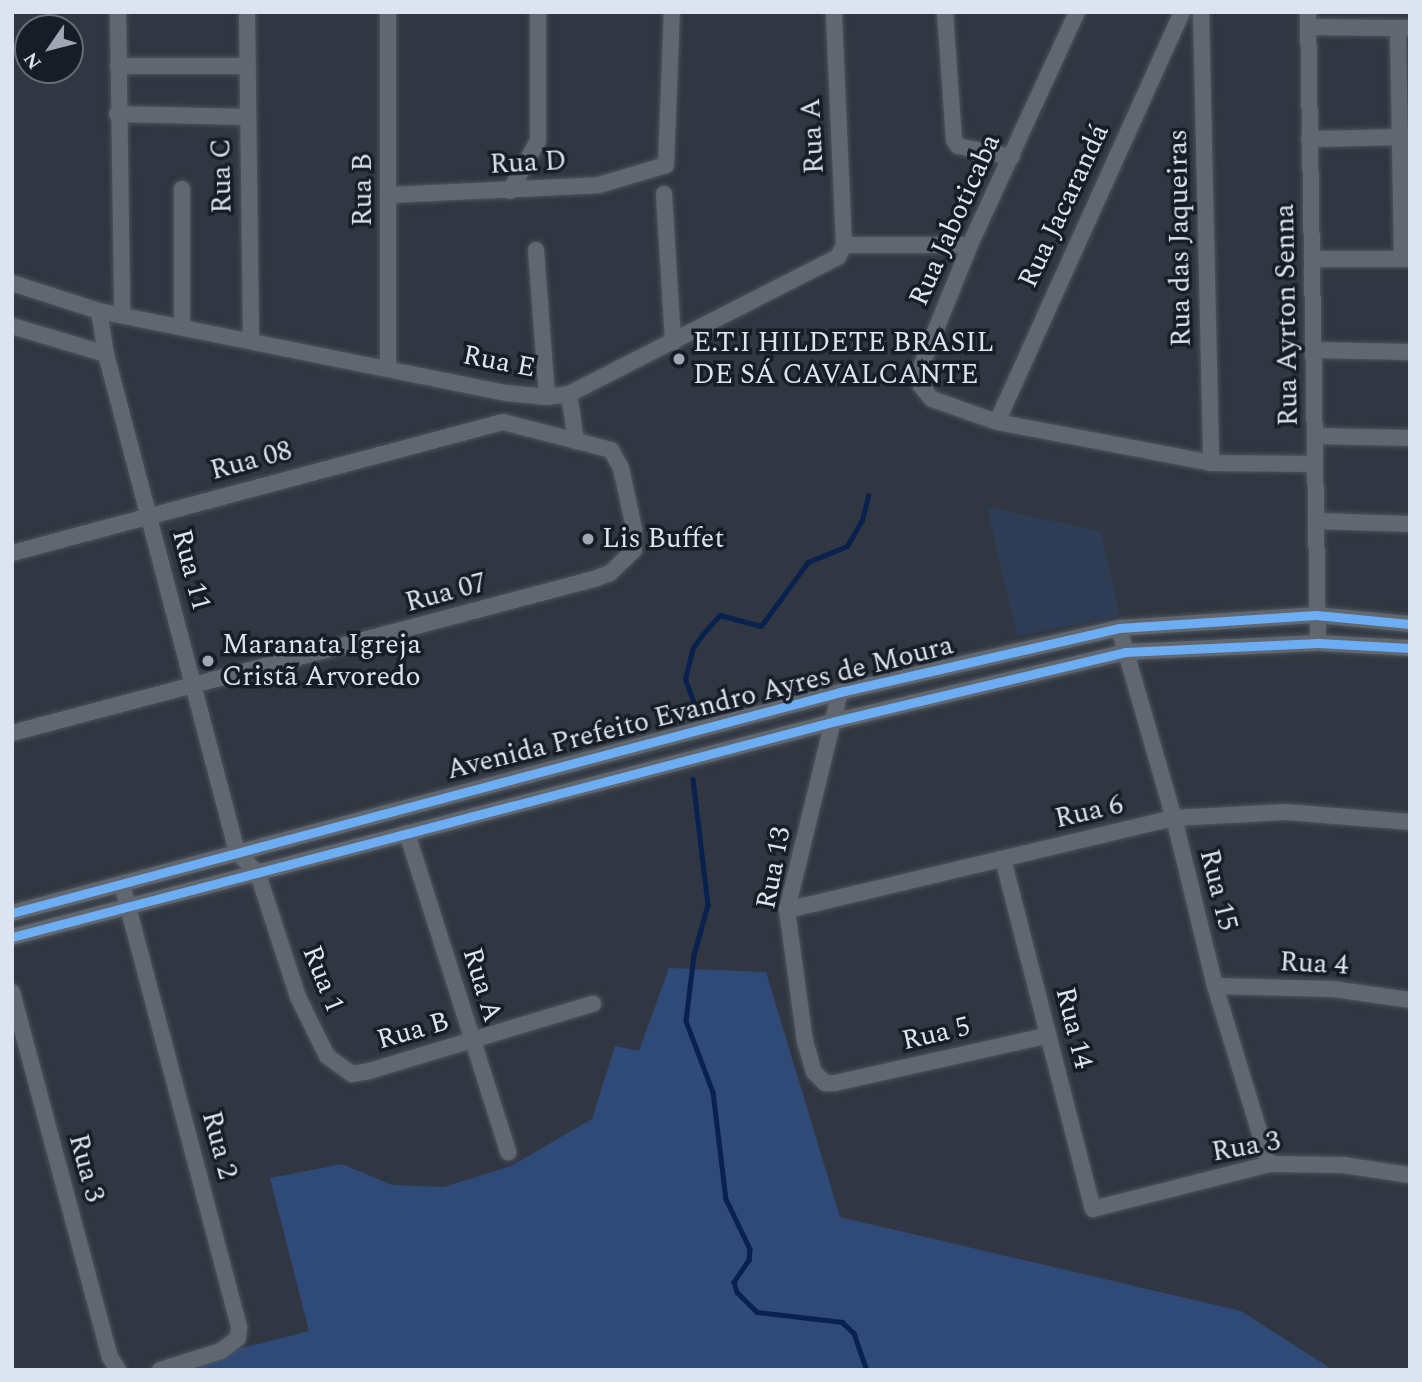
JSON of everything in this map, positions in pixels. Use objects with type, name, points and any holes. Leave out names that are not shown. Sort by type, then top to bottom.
[{"type":"street","points":[[12,284],[99,311],[122,314],[117,114],[118,12]]},
{"type":"street","name":"Rua C","points":[[247,12],[251,339]]},
{"type":"street","name":"Rua B","points":[[388,12],[388,368]]},
{"type":"street","points":[[510,191],[538,141],[538,12]]},
{"type":"street","name":"Rua D","points":[[390,195],[510,191],[614,183],[666,165],[672,12]]},
{"type":"street","name":"Rua A","points":[[834,12],[842,250]]},
{"type":"street","points":[[945,12],[954,140],[958,146],[1012,157]]},
{"type":"street","name":"Rua Jaboticaba","points":[[1077,12],[970,246],[918,374],[932,399],[997,422],[1211,463],[1314,464]]},
{"type":"street","name":"Rua Jacarandá","points":[[997,422],[1182,12]]},
{"type":"street","name":"Rua das Jaqueiras","points":[[1201,12],[1211,463]]},
{"type":"street","points":[[1308,20],[1404,28],[1406,259],[1312,259]]},
{"type":"street","name":"Rua Ayrton Senna","points":[[1308,20],[1313,350],[1317,436],[1314,464],[1318,643]]},
{"type":"street","points":[[118,66],[248,66]]},
{"type":"street","points":[[117,114],[248,117]]},
{"type":"street","points":[[1309,139],[1405,137]]},
{"type":"street","points":[[182,324],[183,189]]},
{"type":"street","points":[[664,194],[673,343]]},
{"type":"street","points":[[842,250],[970,246]]},
{"type":"street","points":[[537,250],[547,397]]},
{"type":"street","name":"Rua E","points":[[122,314],[182,324],[507,393],[547,397],[569,394],[673,343],[842,250]]},
{"type":"street","name":"Rua 11","points":[[99,311],[106,354],[237,852],[258,874]]},
{"type":"street","points":[[12,326],[106,354]]},
{"type":"street","points":[[1313,350],[1410,352]]},
{"type":"street","points":[[503,422],[507,393]]},
{"type":"street","points":[[569,394],[576,441]]},
{"type":"street","name":"Rua 08","points":[[12,553],[503,422]]},
{"type":"street","name":"Rua 07","points":[[12,733],[484,611],[610,573],[634,550],[634,528],[621,468],[606,447],[503,422]]},
{"type":"street","points":[[1317,436],[1410,438]]},
{"type":"street","points":[[1317,521],[1410,524]]},
{"type":"street","name":"Avenida Prefeito Evandro Ayres de Moura","points":[[12,913],[840,692],[1119,628],[1316,615],[1410,624]]},
{"type":"street","name":"Rua 15","points":[[1119,628],[1174,818],[1215,986],[1269,1164]]},
{"type":"street","name":"Avenida Prefeito Evandro Ayres de Moura","points":[[12,937],[835,720],[1125,652],[1318,643],[1410,648]]},
{"type":"street","name":"Rua 13","points":[[835,1083],[820,1079],[809,1063],[787,910],[840,692]]},
{"type":"street","points":[[800,703],[806,728]]},
{"type":"street","name":"Rua 6","points":[[787,910],[1174,818],[1286,812],[1410,821]]},
{"type":"street","name":"Rua A","points":[[407,833],[508,1152]]},
{"type":"street","name":"Rua 14","points":[[1003,859],[1094,1209]]},
{"type":"street","name":"Rua 1","points":[[258,874],[298,997],[327,1056],[352,1074],[369,1071]]},
{"type":"street","name":"Rua 2","points":[[122,884],[239,1327],[238,1338],[221,1351],[160,1370]]},
{"type":"street","name":"Rua 4","points":[[1215,986],[1333,989],[1410,1000]]},
{"type":"street","name":"Rua 3","points":[[12,992],[114,1364]]},
{"type":"street","name":"Rua B","points":[[369,1071],[593,1004]]},
{"type":"street","name":"Rua 5","points":[[835,1083],[1049,1035]]},
{"type":"street","name":"Rua 3","points":[[1094,1209],[1269,1164],[1343,1165],[1410,1175]]},
{"type":"shaded area","points":[[987,507],[1100,531],[1120,616],[1017,636]]},
{"type":"shaded area","points":[[669,968],[766,972],[840,1217],[1241,1311],[1333,1370],[157,1370],[309,1331],[270,1178],[342,1164],[392,1185],[444,1187],[511,1166],[592,1119],[615,1046],[639,1051]]},
{"type":"waterway","points":[[697,712],[685,679],[693,648],[702,635],[720,615],[761,626],[808,562],[847,546],[862,520],[868,496]]},
{"type":"waterway","points":[[693,779],[708,905],[694,955],[686,1021],[713,1092],[726,1199],[750,1249],[749,1260],[734,1282],[737,1292],[757,1312],[842,1322],[854,1333],[867,1370]]},
{"type":"cycle path","points":[[12,913],[840,692],[1119,628],[1316,615],[1410,624]]},
{"type":"cycle path","points":[[12,937],[836,721],[1125,652],[1318,643],[1410,648]]},
{"type":"place","name":"E.T.I HILDETE BRASIL DE SÁ CAVALCANTE","points":[[679,359]]},
{"type":"place","name":"Lis Buffet","points":[[588,539]]},
{"type":"place","name":"Maranata Igreja Cristã Arvoredo","points":[[208,661]]}]
